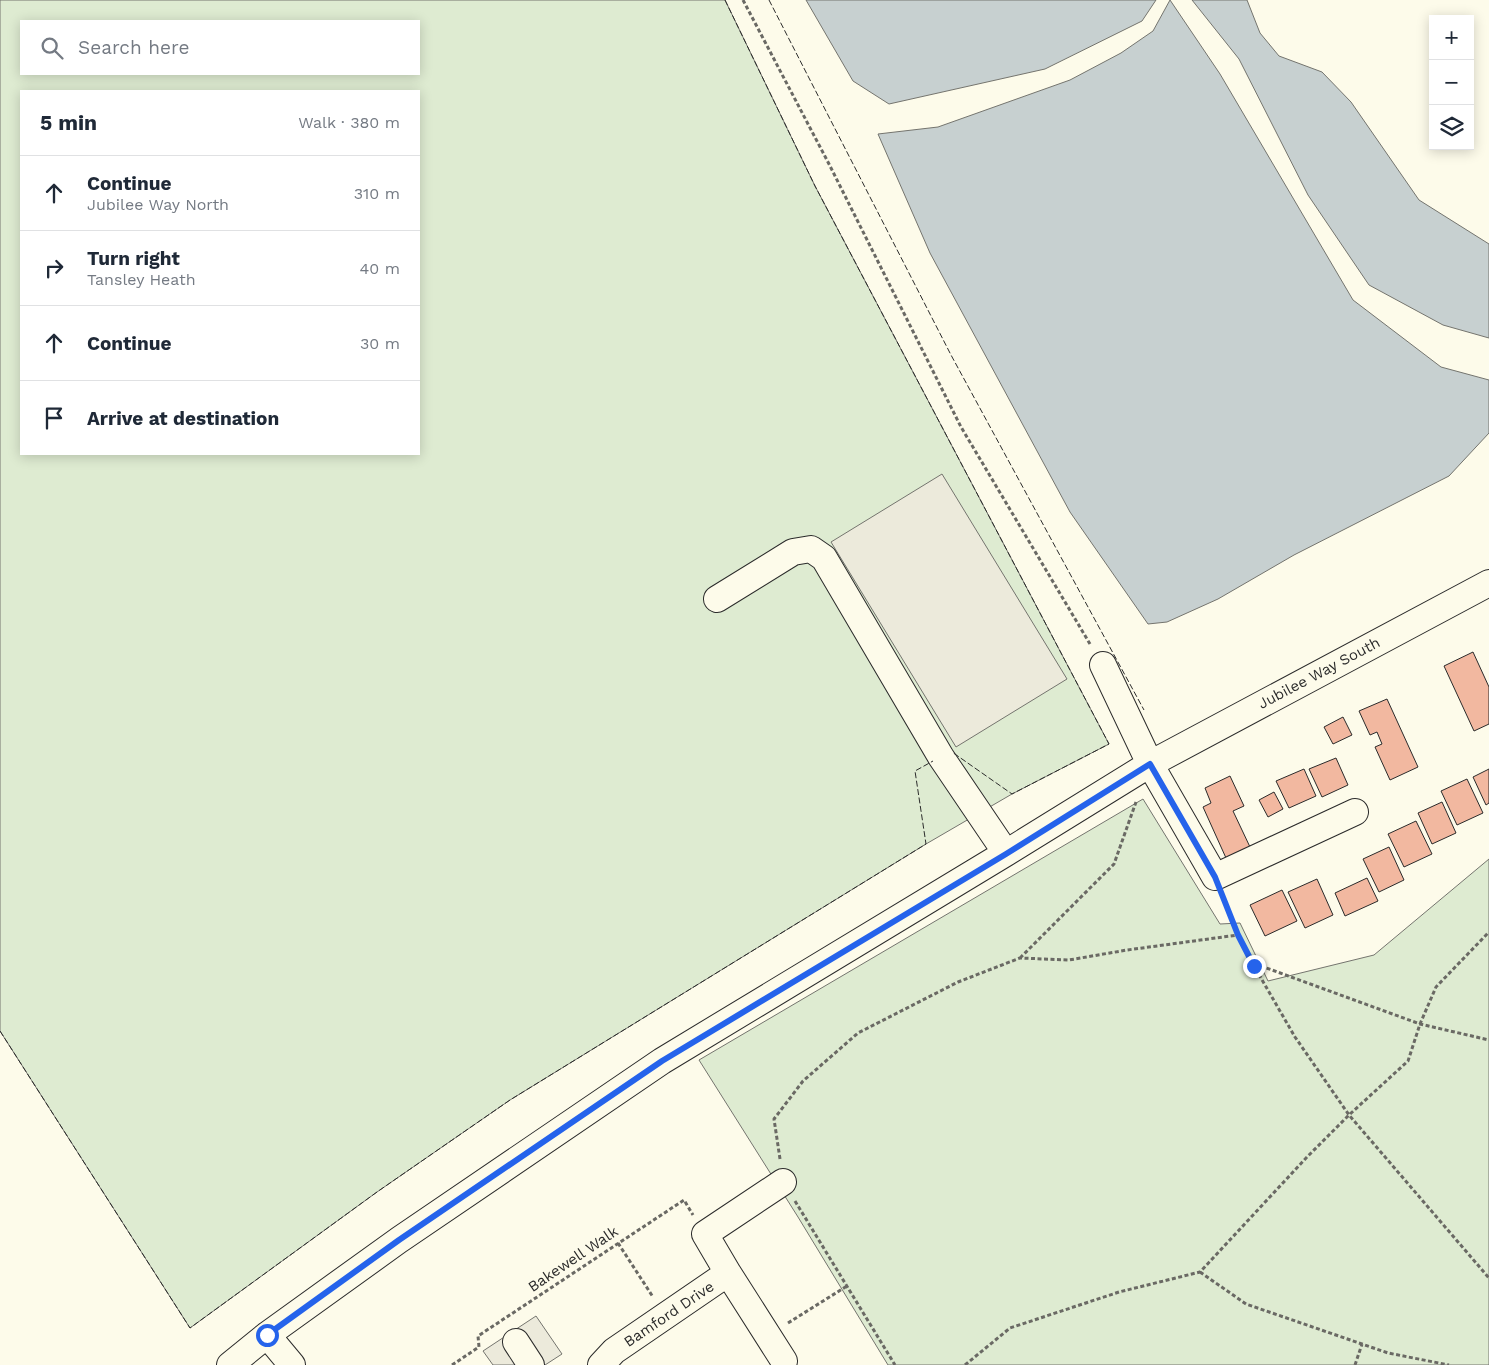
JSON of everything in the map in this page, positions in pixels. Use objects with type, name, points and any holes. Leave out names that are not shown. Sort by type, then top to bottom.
[{"type":"street","points":[[717,599],[793,552],[811,549],[824,558],[941,756],[1006,854]]},
{"type":"street","name":"Jubilee Way South","points":[[230,1365],[267,1335],[399,1240],[662,1061],[1006,854],[1150,764],[1489,583]]},
{"type":"street","points":[[1103,665],[1150,764],[1215,877],[1355,812]]},
{"type":"street","points":[[728,1273],[706,1234],[783,1182]]},
{"type":"street","name":"Bamford Drive","points":[[601,1365],[614,1351],[728,1273],[784,1361]]},
{"type":"street","points":[[267,1335],[292,1365]]},
{"type":"street","points":[[516,1342],[531,1365]]},
{"type":"path","points":[[743,0],[829,164],[961,427],[1103,665]]},
{"type":"path","points":[[1020,958],[1114,864],[1137,800]]},
{"type":"path","points":[[1215,877],[1238,935],[1295,1037],[1349,1115],[1489,1278]]},
{"type":"path","points":[[966,1365],[1010,1328],[1119,1292],[1200,1272],[1267,1199],[1349,1115],[1408,1061],[1420,1024],[1436,986],[1489,932]]},
{"type":"path","points":[[895,1365],[783,1182],[774,1119],[802,1081],[858,1033],[958,982],[1020,958],[1069,960],[1238,935]]},
{"type":"path","points":[[1254,966],[1261,966],[1420,1024],[1489,1040]]},
{"type":"path","name":"Bakewell Walk","points":[[452,1365],[479,1347],[478,1336],[684,1200],[706,1234]]},
{"type":"path","points":[[618,1243],[666,1316]]},
{"type":"path","points":[[1200,1272],[1246,1304],[1388,1353],[1449,1365]]},
{"type":"path","points":[[768,1336],[847,1286]]},
{"type":"path","points":[[1354,1365],[1362,1344]]},
{"type":"green space","points":[[0,0],[725,0],[815,186],[1109,744],[1012,794],[926,844],[510,1100],[377,1192],[190,1328],[0,1031]]},
{"type":"green space","points":[[1143,799],[1220,924],[1240,923],[1268,981],[1374,955],[1489,859],[1489,1365],[888,1365],[699,1060]]},
{"type":"shaded area","points":[[806,0],[1156,0],[1142,21],[1045,69],[889,104],[853,81]]},
{"type":"shaded area","points":[[1170,0],[1220,74],[1353,300],[1441,367],[1489,380],[1489,433],[1449,476],[1294,555],[1218,599],[1167,622],[1148,624],[1070,512],[930,253],[878,134],[938,127],[1070,80],[1121,53],[1153,31]]},
{"type":"shaded area","points":[[1192,0],[1247,0],[1260,33],[1279,56],[1322,72],[1351,102],[1419,200],[1489,244],[1489,338],[1443,325],[1369,285],[1308,195],[1239,59]]},
{"type":"shaded area","points":[[942,474],[1067,679],[956,747],[831,542]]},
{"type":"shaded area","points":[[536,1316],[562,1354],[545,1365],[493,1365],[483,1351]]},
{"type":"building","points":[[1473,652],[1489,687],[1489,724],[1474,731],[1444,666]]},
{"type":"building","points":[[1387,699],[1418,767],[1390,780],[1375,747],[1382,744],[1377,732],[1370,735],[1359,711]]},
{"type":"building","points":[[1343,717],[1352,735],[1333,744],[1324,727]]},
{"type":"building","points":[[1336,758],[1348,785],[1322,797],[1309,769]]},
{"type":"building","points":[[1304,769],[1316,796],[1289,808],[1276,781]]},
{"type":"building","points":[[1489,769],[1489,803],[1486,805],[1473,777]]},
{"type":"building","points":[[1230,776],[1244,806],[1233,811],[1250,847],[1226,858],[1203,807],[1211,803],[1205,788]]},
{"type":"building","points":[[1467,779],[1483,813],[1457,825],[1441,791]]},
{"type":"building","points":[[1274,792],[1283,809],[1268,817],[1259,800]]},
{"type":"building","points":[[1442,802],[1456,833],[1432,844],[1418,813]]},
{"type":"building","points":[[1416,821],[1432,854],[1404,867],[1388,834]]},
{"type":"building","points":[[1389,847],[1404,880],[1379,892],[1363,859]]},
{"type":"building","points":[[1367,878],[1378,901],[1345,916],[1335,893]]},
{"type":"building","points":[[1317,879],[1333,915],[1305,928],[1288,892]]},
{"type":"building","points":[[1282,890],[1297,921],[1265,936],[1250,905]]},
{"type":"fence","points":[[725,0],[815,186],[1109,744],[1012,794],[952,752]]},
{"type":"fence","points":[[769,0],[951,355],[1144,710]]},
{"type":"fence","points":[[0,1031],[190,1328],[377,1192],[510,1100],[926,844],[915,771],[933,761]]},
{"type":"route","points":[[267,1335],[399,1240],[662,1061],[1006,854],[1150,764],[1215,877],[1238,935],[1254,966]]}]
